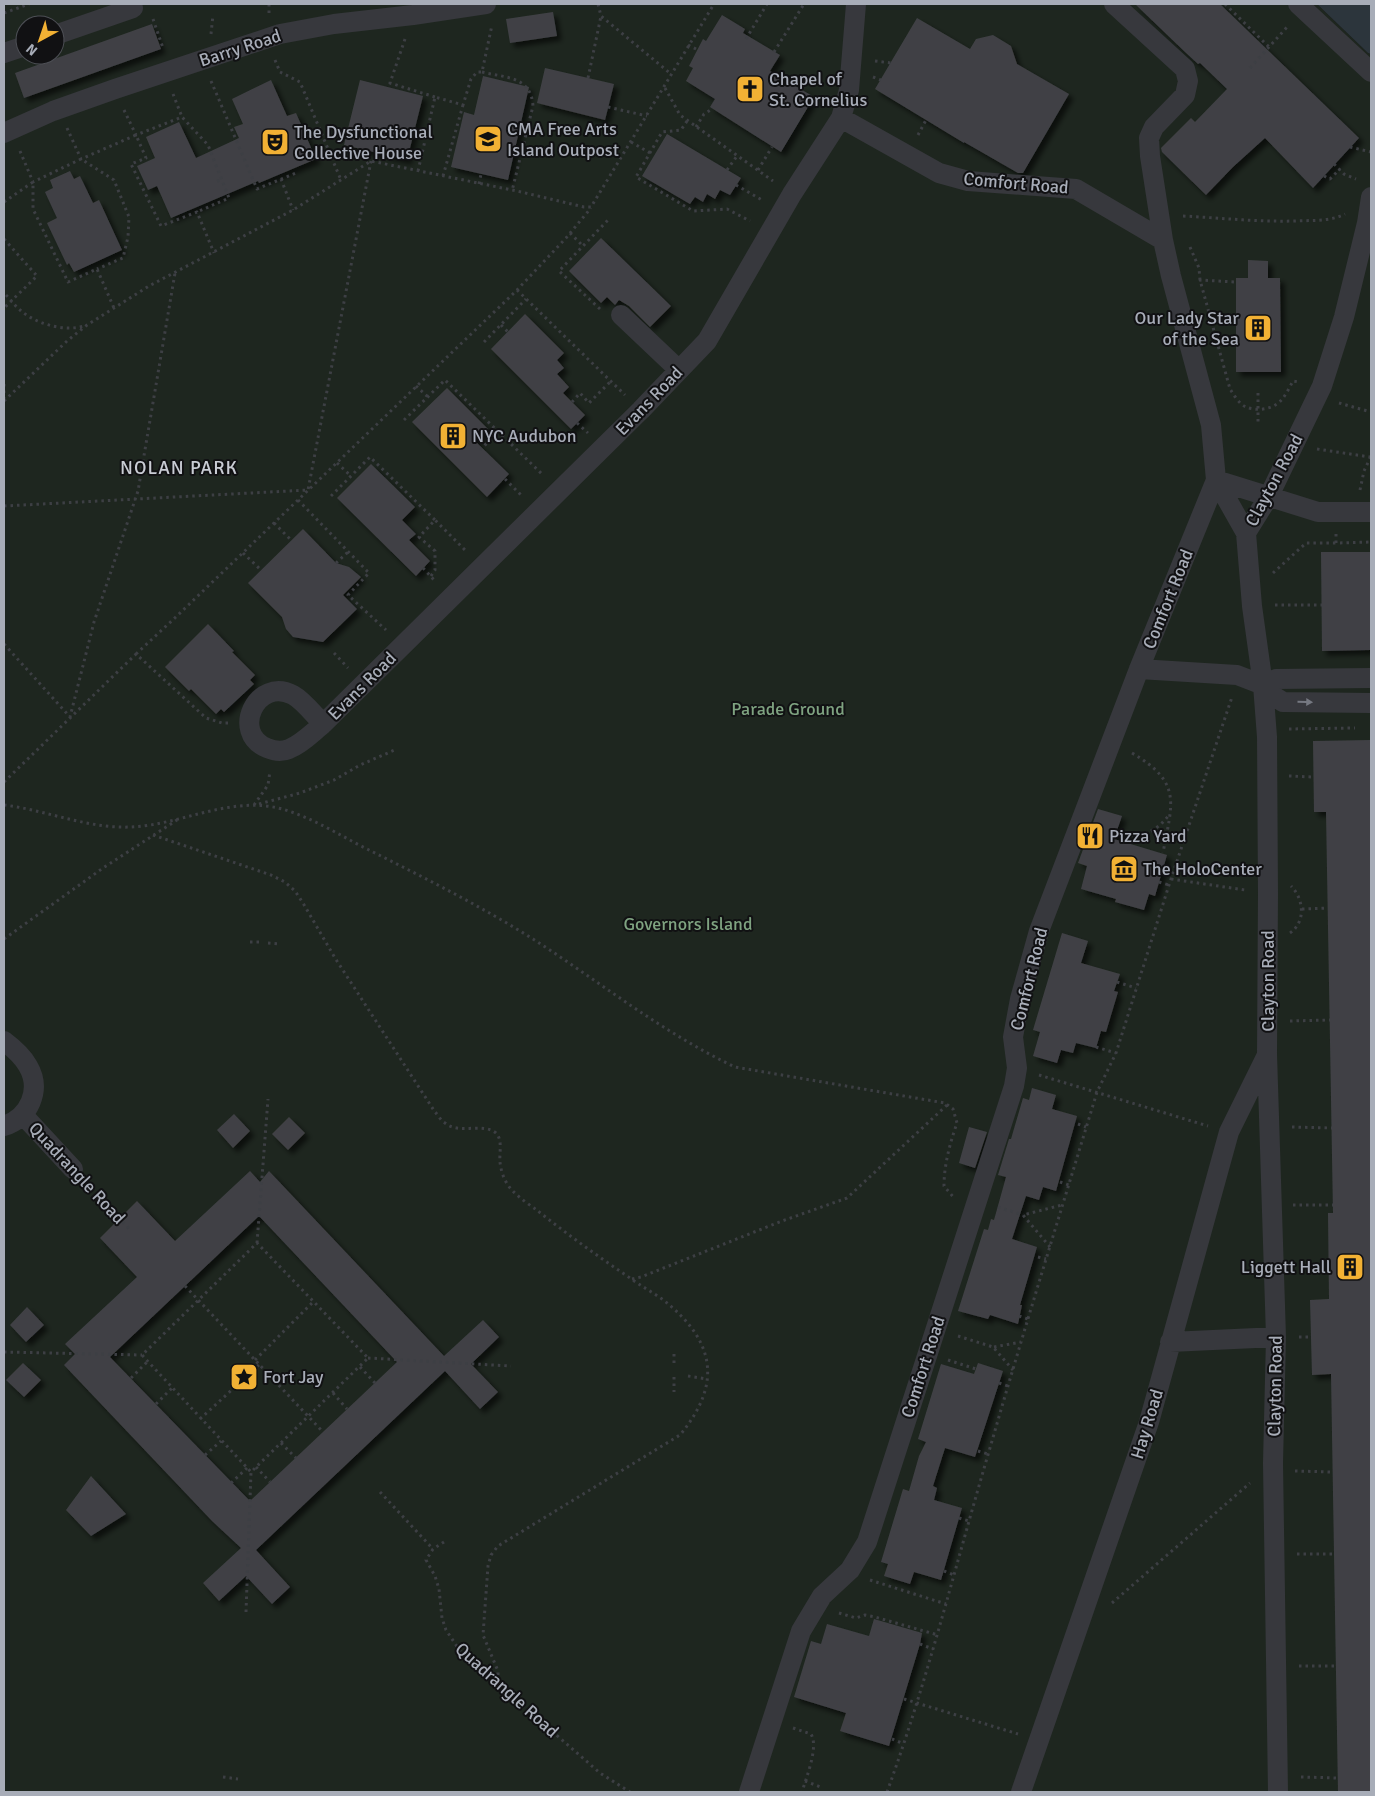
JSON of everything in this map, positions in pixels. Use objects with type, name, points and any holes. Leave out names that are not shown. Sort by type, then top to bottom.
[{"type":"street","name":"Evans Road","points":[[275,751],[287,750],[297,745],[323,724],[641,410],[707,341],[792,194],[840,118],[849,90],[856,4]]},
{"type":"street","name":"Comfort Road","points":[[749,1792],[801,1630],[820,1599],[852,1567],[867,1542],[1014,1086],[1017,1068],[1013,1037],[1020,999],[1036,943],[1110,745],[1216,480],[1211,425],[1171,276],[1163,240],[1150,156],[1149,138],[1154,127],[1185,95],[1188,81],[1185,69],[1114,4]]},
{"type":"street","name":"Barry Road","points":[[8,131],[59,109],[115,89],[280,34],[334,24],[413,16],[464,6],[490,11]]},
{"type":"street","points":[[1301,6],[1371,72]]},
{"type":"street","points":[[65,32],[133,8]]},
{"type":"street","name":"Comfort Road","points":[[840,118],[938,173],[968,181],[1076,189],[1163,240]]},
{"type":"street","name":"Clayton Road","points":[[1278,1784],[1273,1466],[1276,1337],[1267,1054],[1267,737],[1263,685],[1251,599],[1246,533],[1268,496],[1320,391],[1344,317],[1369,223],[1371,198]]},
{"type":"street","points":[[621,316],[679,370]]},
{"type":"street","points":[[1216,480],[1318,512],[1365,512]]},
{"type":"street","points":[[1216,480],[1246,533]]},
{"type":"street","points":[[1140,669],[1237,675],[1263,685],[1272,695],[1283,702],[1371,703]]},
{"type":"street","points":[[1263,685],[1276,679],[1371,678]]},
{"type":"street","name":"Evans Road","points":[[249,722],[253,706],[261,697],[272,692],[283,691],[294,695],[323,724]]},
{"type":"street","points":[[249,722],[255,739],[264,747],[275,751]]},
{"type":"street","name":"Quadrangle Road","points":[[4,1041],[24,1060],[32,1074],[34,1091],[28,1107],[22,1115],[17,1120],[4,1126]]},
{"type":"street","name":"Hay Road","points":[[1021,1792],[1149,1422],[1230,1132],[1267,1054]]},
{"type":"street","name":"Quadrangle Road","points":[[22,1115],[73,1169]]},
{"type":"street","points":[[1170,1342],[1276,1337]]},
{"type":"path","points":[[4,12],[29,4]]},
{"type":"path","points":[[269,4],[269,12]]},
{"type":"path","points":[[588,78],[601,16],[598,4]]},
{"type":"path","points":[[4,782],[516,290],[570,233],[591,207],[648,116],[688,45],[714,4]]},
{"type":"path","points":[[746,39],[767,4]]},
{"type":"path","points":[[774,52],[804,4]]},
{"type":"path","points":[[1225,4],[1269,47]]},
{"type":"path","points":[[1250,68],[1301,6]]},
{"type":"path","points":[[482,72],[490,11]]},
{"type":"path","points":[[211,37],[213,15]]},
{"type":"path","points":[[413,16],[390,84],[463,105]]},
{"type":"path","points":[[601,16],[671,74]]},
{"type":"path","points":[[158,32],[164,51]]},
{"type":"path","points":[[267,38],[280,72],[300,82],[340,180]]},
{"type":"path","points":[[688,45],[698,50]]},
{"type":"path","points":[[203,60],[217,99],[257,189],[296,173]]},
{"type":"path","points":[[443,176],[471,78],[477,72],[482,72],[519,81],[528,87],[532,96],[533,106],[512,191]]},
{"type":"path","points":[[664,87],[680,116],[792,194]]},
{"type":"path","points":[[4,202],[33,182],[81,159],[136,135],[182,117],[208,145],[229,198],[161,226],[131,164],[146,158],[136,135],[115,89]]},
{"type":"path","points":[[418,171],[435,97]]},
{"type":"path","points":[[608,107],[648,116]]},
{"type":"path","points":[[8,131],[33,182],[33,209],[68,282],[123,258],[128,237],[129,217],[114,180],[81,159],[59,109]]},
{"type":"path","points":[[696,127],[704,114],[712,109]]},
{"type":"path","points":[[687,121],[681,130],[662,132],[636,177],[693,211],[727,209],[770,233]]},
{"type":"path","points":[[631,142],[650,153]]},
{"type":"path","points":[[758,170],[772,147]]},
{"type":"path","points":[[1350,147],[1371,152]]},
{"type":"path","points":[[727,170],[737,156]]},
{"type":"path","points":[[308,490],[371,161]]},
{"type":"path","points":[[4,400],[66,341],[87,325],[149,286],[293,210],[371,161],[591,207]]},
{"type":"path","points":[[1334,164],[1353,179],[1360,179]]},
{"type":"path","points":[[1324,176],[1330,179],[1340,169]]},
{"type":"path","points":[[479,184],[481,174]]},
{"type":"path","points":[[282,179],[293,210]]},
{"type":"path","points":[[217,182],[222,180]]},
{"type":"path","points":[[736,185],[782,212]]},
{"type":"path","points":[[1160,218],[1178,215],[1265,222],[1317,221],[1335,219],[1371,198]]},
{"type":"path","points":[[197,212],[214,253]]},
{"type":"path","points":[[570,233],[583,246]]},
{"type":"path","points":[[4,239],[37,276],[4,308]]},
{"type":"path","points":[[1187,241],[1199,268],[1200,280],[1230,389],[1245,406],[1263,409],[1276,405],[1283,399],[1293,381],[1371,412]]},
{"type":"path","points":[[97,269],[114,308]]},
{"type":"path","points":[[70,717],[94,622],[138,492],[175,273]]},
{"type":"path","points":[[1171,276],[1235,282]]},
{"type":"path","points":[[516,290],[641,410]]},
{"type":"path","points":[[6,295],[20,310],[47,324],[65,328],[87,325]]},
{"type":"path","points":[[484,342],[526,299]]},
{"type":"path","points":[[501,325],[508,332]]},
{"type":"path","points":[[404,420],[444,380],[559,491]]},
{"type":"path","points":[[572,402],[580,393],[590,403],[611,381]]},
{"type":"path","points":[[4,384],[4,400]]},
{"type":"path","points":[[416,386],[428,397]]},
{"type":"path","points":[[1258,392],[1258,424]]},
{"type":"path","points":[[480,450],[498,432]]},
{"type":"path","points":[[1294,445],[1371,455],[1360,484],[1365,512]]},
{"type":"path","points":[[331,496],[370,457],[482,567]]},
{"type":"path","points":[[337,462],[350,476]]},
{"type":"path","points":[[4,506],[308,490]]},
{"type":"path","points":[[298,500],[369,573],[348,594],[403,646]]},
{"type":"path","points":[[431,576],[435,570],[435,551],[420,538],[435,520]]},
{"type":"path","points":[[274,523],[292,541]]},
{"type":"path","points":[[1251,599],[1306,543],[1336,543]]},
{"type":"path","points":[[336,563],[348,552]]},
{"type":"path","points":[[243,553],[262,571]]},
{"type":"path","points":[[1251,599],[1322,605]]},
{"type":"path","points":[[4,644],[70,717]]},
{"type":"path","points":[[136,654],[206,718],[222,723],[249,722]]},
{"type":"path","points":[[887,1792],[938,1635],[988,1454],[1086,1127],[1097,1092],[1116,1052],[1169,885],[1230,704],[1237,675]]},
{"type":"path","points":[[1285,728],[1362,728]]},
{"type":"path","points":[[1110,745],[1143,760],[1161,776],[1170,791],[1170,814],[1163,854]]},
{"type":"path","points":[[253,806],[300,793],[397,749]]},
{"type":"path","points":[[253,806],[268,785],[275,751]]},
{"type":"path","points":[[4,806],[26,808],[56,816],[115,827],[133,827],[220,809],[253,806],[283,809],[306,818],[422,877],[531,938],[654,1020],[712,1056],[735,1067],[923,1099],[947,1105],[953,1109],[957,1123],[948,1155],[944,1186],[953,1198],[961,1203],[975,1207]]},
{"type":"path","points":[[1132,835],[1155,830],[1170,814]]},
{"type":"path","points":[[4,939],[83,882],[179,819]]},
{"type":"path","points":[[153,836],[271,875],[285,882],[302,903],[335,958],[444,1123],[455,1128],[490,1130],[497,1134],[500,1142],[500,1164],[504,1178],[512,1190],[631,1279],[663,1300],[685,1321],[701,1342],[708,1360],[707,1379],[702,1400],[690,1423],[680,1435],[498,1546],[491,1555],[488,1566],[483,1635],[498,1670],[498,1684]]},
{"type":"path","points":[[1171,879],[1268,893]]},
{"type":"path","points":[[1159,882],[1169,885]]},
{"type":"path","points":[[1302,909],[1328,908]]},
{"type":"path","points":[[250,942],[261,942]]},
{"type":"path","points":[[268,943],[280,944]]},
{"type":"path","points":[[1117,982],[1136,988]]},
{"type":"path","points":[[1267,1022],[1330,1020]]},
{"type":"path","points":[[1096,1047],[1116,1052]]},
{"type":"path","points":[[1017,1068],[1230,1132]]},
{"type":"path","points":[[4,1352],[142,1355],[256,1242],[268,1099]]},
{"type":"path","points":[[631,1279],[641,1277],[782,1221],[847,1198],[947,1105]]},
{"type":"path","points":[[1078,1124],[1086,1127]]},
{"type":"path","points":[[1269,1127],[1332,1128]]},
{"type":"path","name":"Quadrangle Road","points":[[73,1169],[131,1231]]},
{"type":"path","points":[[1060,1182],[1069,1185]]},
{"type":"path","points":[[1050,1247],[1023,1215],[1063,1204]]},
{"type":"path","points":[[1272,1204],[1333,1205]]},
{"type":"path","points":[[256,1242],[368,1358],[511,1366]]},
{"type":"path","points":[[1038,1257],[1046,1259]]},
{"type":"path","points":[[185,1286],[323,1432]]},
{"type":"path","points":[[255,1360],[313,1302]]},
{"type":"path","points":[[1019,1316],[1028,1319]]},
{"type":"path","points":[[936,1329],[993,1347],[1021,1342]]},
{"type":"path","points":[[993,1347],[1013,1370]]},
{"type":"path","points":[[674,1354],[674,1367]]},
{"type":"path","points":[[142,1355],[251,1472]]},
{"type":"path","points":[[246,1612],[251,1472],[368,1358]]},
{"type":"path","points":[[131,1378],[147,1362]]},
{"type":"path","points":[[200,1419],[259,1365]]},
{"type":"path","points":[[360,1367],[375,1383]]},
{"type":"path","points":[[688,1376],[707,1379]]},
{"type":"path","points":[[674,1377],[674,1392]]},
{"type":"path","points":[[999,1383],[1008,1386]]},
{"type":"path","points":[[156,1404],[172,1388]]},
{"type":"path","points":[[333,1393],[347,1409]]},
{"type":"path","points":[[205,1455],[221,1441]]},
{"type":"path","points":[[281,1443],[296,1458]]},
{"type":"path","points":[[978,1451],[988,1454]]},
{"type":"path","points":[[1110,1606],[1273,1466],[1332,1472]]},
{"type":"path","points":[[256,1467],[270,1482]]},
{"type":"path","points":[[231,1483],[247,1468]]},
{"type":"path","points":[[380,1492],[433,1549],[444,1542]]},
{"type":"path","points":[[959,1518],[969,1521]]},
{"type":"path","name":"Quadrangle Road","points":[[433,1549],[426,1560],[435,1576],[439,1589],[442,1618],[446,1630],[460,1652],[600,1773],[630,1792]]},
{"type":"path","points":[[1274,1554],[1334,1554]]},
{"type":"path","points":[[852,1567],[862,1578],[946,1604]]},
{"type":"path","points":[[944,1571],[954,1575]]},
{"type":"path","points":[[820,1599],[837,1612],[848,1616],[856,1618],[865,1615],[874,1616],[938,1635]]},
{"type":"path","points":[[920,1644],[933,1649]]},
{"type":"path","points":[[1276,1666],[1336,1666]]},
{"type":"path","points":[[904,1699],[1039,1741]]},
{"type":"path","points":[[771,1721],[811,1734],[814,1738],[814,1750],[802,1792]]},
{"type":"path","points":[[892,1739],[904,1744]]},
{"type":"path","points":[[223,1777],[238,1779]]},
{"type":"path","points":[[1278,1784],[1338,1778]]},
{"type":"path","points":[[805,1782],[823,1788]]},
{"type":"green space","name":"Governors Island","points":[[4,4],[1317,4],[1371,54],[1371,1792],[4,1792]]},
{"type":"shaded area","points":[[1317,4],[1371,4],[1371,54],[1368,53]]},
{"type":"building","points":[[1135,4],[1220,4],[1359,138],[1313,188],[1265,138],[1206,195],[1162,152],[1161,148],[1191,118],[1195,122],[1227,89]]},
{"type":"building","points":[[553,12],[557,36],[510,43],[506,19]]},
{"type":"building","name":"Chapel of St. Cornelius","points":[[722,15],[745,29],[743,33],[780,55],[770,71],[814,97],[781,152],[710,107],[715,99],[686,81],[693,68],[689,66],[703,39],[706,41]]},
{"type":"building","points":[[917,18],[970,49],[976,39],[993,35],[1011,46],[1017,64],[1069,94],[1023,173],[1018,173],[964,143],[875,89]]},
{"type":"building","points":[[152,24],[161,49],[24,98],[15,73],[37,65],[65,65],[65,55]]},
{"type":"building","points":[[545,68],[614,84],[605,120],[537,103]]},
{"type":"building","points":[[483,76],[529,87],[508,180],[451,167],[464,112],[474,115]]},
{"type":"building","points":[[271,80],[287,116],[296,113],[316,159],[171,218],[157,186],[148,190],[137,166],[155,158],[146,137],[179,122],[196,158],[239,138],[234,127],[243,124],[232,99]]},
{"type":"building","points":[[360,80],[423,96],[407,160],[344,145]]},
{"type":"building","points":[[667,134],[741,178],[730,195],[720,190],[715,199],[707,194],[703,202],[695,197],[690,204],[642,176]]},
{"type":"building","points":[[70,171],[74,179],[80,176],[93,203],[99,200],[122,250],[74,272],[69,263],[67,265],[47,223],[57,218],[45,192],[53,188],[50,180]]},
{"type":"building","points":[[601,238],[671,306],[650,327],[629,306],[619,300],[615,305],[607,297],[601,303],[569,271]]},
{"type":"building","name":"Our Lady Star of the Sea","points":[[1248,260],[1268,261],[1268,278],[1280,278],[1281,372],[1236,372],[1236,278],[1248,278]]},
{"type":"building","points":[[525,314],[564,353],[557,360],[564,368],[557,374],[569,387],[563,393],[585,415],[571,429],[491,349]]},
{"type":"building","name":"NYC Audubon","points":[[447,388],[488,429],[475,441],[509,474],[487,497],[412,422]]},
{"type":"building","points":[[371,464],[415,507],[402,520],[416,534],[409,540],[430,561],[416,576],[337,498]]},
{"type":"building","points":[[303,529],[336,563],[349,567],[361,577],[343,595],[357,609],[323,642],[293,637],[286,629],[282,617],[248,583]]},
{"type":"building","points":[[1321,552],[1370,552],[1371,650],[1322,651]]},
{"type":"building","points":[[208,624],[255,675],[250,680],[254,684],[224,712],[221,709],[216,714],[165,667]]},
{"type":"building","name":"Liggett Hall","points":[[1371,740],[1371,1792],[1338,1792],[1331,1374],[1312,1375],[1310,1300],[1329,1299],[1328,1213],[1333,1213],[1326,812],[1314,812],[1313,741]]},
{"type":"building","name":"The HoloCenter","points":[[1098,809],[1122,816],[1114,839],[1167,855],[1155,896],[1149,894],[1144,910],[1115,902],[1116,899],[1081,889],[1087,866],[1078,863]]},
{"type":"building","points":[[1062,933],[1088,941],[1081,963],[1120,974],[1114,991],[1118,992],[1106,1032],[1101,1031],[1096,1048],[1076,1043],[1073,1053],[1061,1050],[1057,1063],[1033,1056],[1040,1032],[1033,1030]]},
{"type":"building","points":[[1032,1088],[1056,1095],[1052,1109],[1077,1116],[1056,1191],[1043,1187],[1039,1200],[1026,1196],[1012,1239],[1037,1247],[1020,1305],[1022,1305],[1018,1324],[990,1315],[988,1319],[958,1311],[984,1229],[988,1230],[991,1219],[994,1220],[1006,1177],[998,1175],[1009,1139],[1011,1139],[1023,1098],[1029,1100]]},
{"type":"building","points":[[234,1114],[250,1131],[233,1148],[217,1130]]},
{"type":"building","points":[[289,1117],[305,1133],[288,1150],[272,1134]]},
{"type":"building","points":[[969,1127],[987,1132],[975,1168],[959,1163]]},
{"type":"building","points":[[250,1171],[260,1182],[269,1171],[444,1356],[483,1320],[499,1337],[471,1364],[498,1392],[480,1409],[445,1371],[256,1550],[290,1587],[272,1604],[246,1576],[219,1601],[203,1583],[241,1548],[212,1521],[64,1365],[75,1354],[65,1344],[137,1277],[100,1238],[137,1201],[175,1241]],"holes":[[[259,1216],[397,1362],[250,1501],[110,1357]]]},
{"type":"building","points":[[27,1307],[44,1325],[26,1342],[10,1325]]},
{"type":"building","points":[[23,1363],[41,1380],[24,1397],[6,1380]]},
{"type":"building","points":[[978,1363],[1003,1371],[975,1457],[945,1448],[933,1486],[937,1488],[934,1500],[962,1508],[941,1580],[914,1572],[910,1584],[884,1576],[888,1564],[881,1562],[903,1489],[909,1491],[919,1456],[926,1442],[918,1439],[941,1364],[974,1374]]},
{"type":"building","points":[[91,1476],[126,1514],[91,1536],[66,1510]]},
{"type":"building","points":[[874,1619],[922,1633],[889,1746],[840,1731],[846,1713],[794,1697],[811,1641],[821,1644],[827,1624],[869,1636]]},
{"type":"place","name":"Chapel of St. Cornelius","points":[[750,89]]},
{"type":"place","name":"CMA Free Arts Island Outpost","points":[[488,139]]},
{"type":"place","name":"The Dysfunctional Collective House","points":[[275,142]]},
{"type":"place","name":"Our Lady Star of the Sea","points":[[1258,328]]},
{"type":"place","name":"NYC Audubon","points":[[453,436]]},
{"type":"place","name":"Pizza Yard","points":[[1090,836]]},
{"type":"place","name":"The HoloCenter","points":[[1124,869]]},
{"type":"place","name":"Liggett Hall","points":[[1350,1267]]},
{"type":"place","name":"Fort Jay","points":[[244,1377]]},
{"type":"district","name":"NOLAN PARK","points":[[179,468]]},
{"type":"park label","name":"Parade Ground","points":[[788,709]]}]
